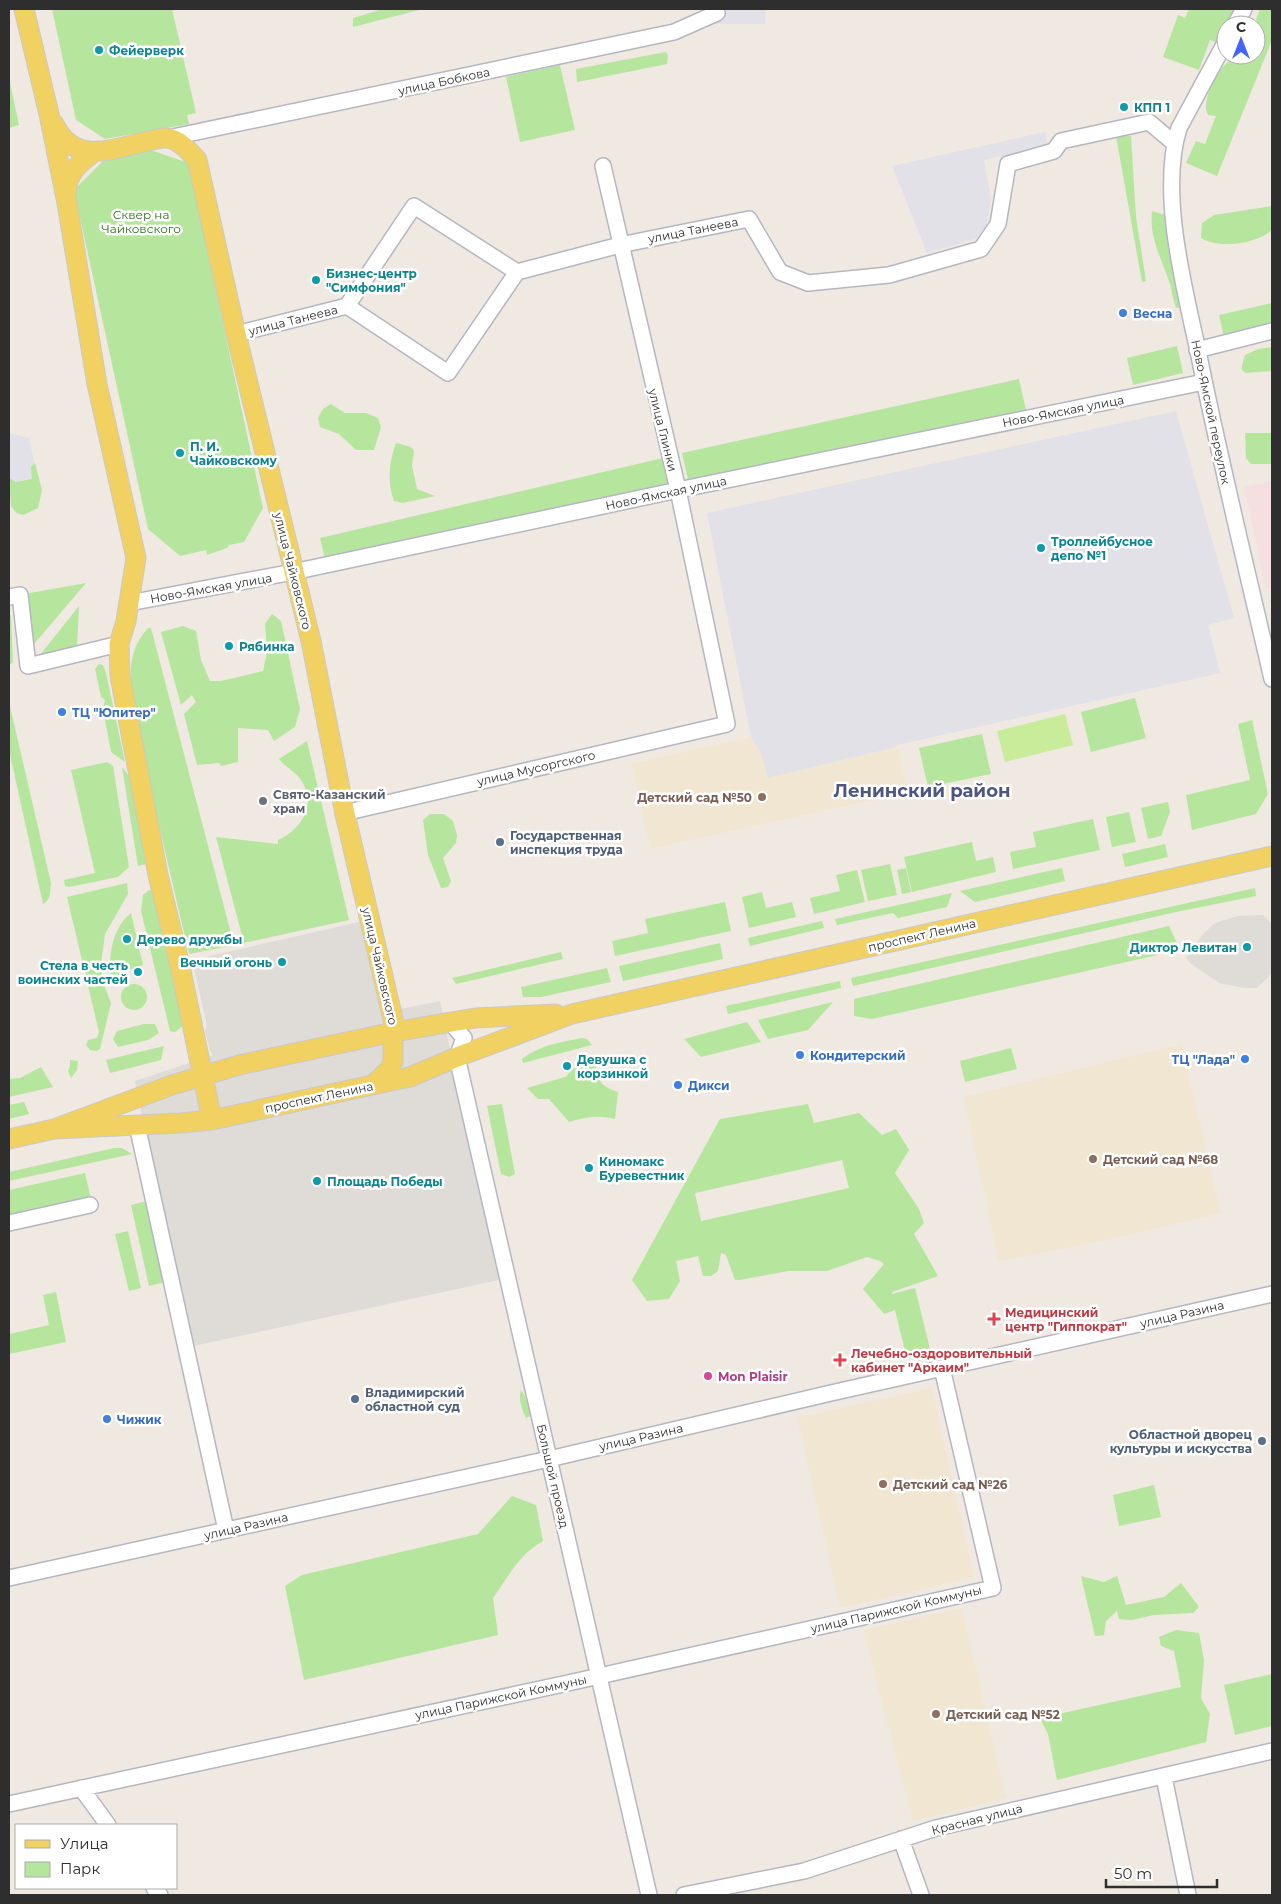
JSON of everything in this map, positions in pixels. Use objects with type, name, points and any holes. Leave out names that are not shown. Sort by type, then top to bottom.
[{"type":"main road","points":[[24,9],[49,114],[97,384],[136,558],[126,621],[119,644],[120,676],[158,875],[180,966],[212,1120]]},
{"type":"main road","points":[[49,114],[58,134],[66,143],[77,150],[94,152],[168,138]]},
{"type":"main road","name":"улица Чайковского","points":[[168,138],[186,147],[197,160],[236,334],[311,641],[345,814],[393,1019],[393,1061],[389,1070],[372,1085]]},
{"type":"main road","points":[[66,203],[66,190],[73,169],[94,152]]},
{"type":"main road","name":"проспект Ленина","points":[[54,1129],[212,1120],[410,1077],[457,1056],[572,1014],[1272,856]]},
{"type":"main road","name":"проспект Ленина","points":[[9,1139],[54,1129],[172,1085],[248,1063],[394,1032],[475,1018],[572,1014]]},
{"type":"street","name":"улица Бобкова","points":[[168,138],[674,32],[717,13]]},
{"type":"street","points":[[1174,143],[1179,128],[1216,60]]},
{"type":"street","name":"улица Танеева","points":[[236,334],[347,306],[414,206],[517,272],[620,245],[749,219],[780,272],[808,283],[888,275],[981,249],[998,224],[1008,164],[1054,151],[1061,141],[1149,122],[1174,143]]},
{"type":"street","name":"Ново-Ямской переулок","points":[[1174,143],[1172,205],[1177,243],[1204,382],[1258,625],[1272,679]]},
{"type":"street","name":"улица Глинки","points":[[603,166],[678,490],[727,724]]},
{"type":"street","points":[[347,306],[448,373],[517,272]]},
{"type":"street","points":[[1198,350],[1272,331]]},
{"type":"street","name":"Ново-Ямская улица","points":[[129,603],[293,572],[678,490],[1204,382]]},
{"type":"street","points":[[14,596],[28,666],[119,644]]},
{"type":"street","name":"улица Мусоргского","points":[[345,814],[727,724]]},
{"type":"street","points":[[450,1022],[464,1038],[457,1056]]},
{"type":"street","name":"Большой проезд","points":[[457,1056],[649,1895]]},
{"type":"street","points":[[137,1124],[226,1530]]},
{"type":"street","points":[[9,1223],[90,1206]]},
{"type":"street","name":"улица Разина","points":[[9,1578],[549,1459],[1272,1294]]},
{"type":"street","name":"улица Парижской Коммуны","points":[[9,1804],[993,1588],[942,1368]]},
{"type":"street","name":"Красная улица","points":[[684,1895],[804,1871],[936,1828],[1272,1751]]},
{"type":"street","points":[[1164,1777],[1188,1895]]},
{"type":"street","points":[[81,1788],[107,1824]]},
{"type":"street","points":[[901,1839],[921,1895]]},
{"type":"shaded area","points":[[706,9],[766,9],[765,24],[711,24]]},
{"type":"shaded area","points":[[1045,132],[1048,146],[984,160],[991,199],[987,225],[975,239],[927,253],[892,166]]},
{"type":"shaded area","name":"Троллейбусное депо №1","points":[[1176,411],[1234,618],[1208,625],[1220,673],[897,745],[893,748],[768,778],[761,754],[751,737],[707,513]]},
{"type":"shaded area","points":[[9,433],[29,438],[39,485],[9,492]]},
{"type":"shaded area","points":[[1272,481],[1272,587],[1266,588],[1244,487]]},
{"type":"shaded area","name":"Детский сад №50","points":[[751,737],[761,754],[768,778],[893,748],[897,745],[908,792],[650,849],[631,764]]},
{"type":"shaded area","points":[[1263,915],[1272,924],[1272,971],[1257,988],[1244,988],[1219,983],[1190,963],[1186,958],[1203,934],[1215,923],[1237,916]]},
{"type":"shaded area","name":"Площадь Победы","points":[[363,921],[385,1012],[440,1001],[499,1280],[189,1347],[135,1081],[213,1055],[210,1051],[205,1031],[207,1026],[192,960]]},
{"type":"shaded area","name":"Детский сад №68","points":[[1182,1044],[1221,1213],[1106,1240],[999,1261],[963,1097]]},
{"type":"shaded area","name":"Детский сад №26","points":[[932,1388],[974,1577],[840,1608],[797,1418]]},
{"type":"shaded area","name":"Детский сад №52","points":[[962,1608],[1006,1798],[913,1821],[863,1630]]},
{"type":"green space","points":[[52,9],[172,9],[196,113],[187,115],[189,124],[105,139],[76,120]]},
{"type":"green space","points":[[383,9],[423,9],[353,27],[353,18]]},
{"type":"green space","points":[[1189,9],[1235,9],[1233,15],[1216,15],[1216,42],[1210,40],[1199,70],[1163,57],[1178,15],[1185,18]]},
{"type":"green space","points":[[1260,9],[1272,9],[1272,40],[1266,55],[1266,15],[1258,15]]},
{"type":"green space","points":[[666,52],[668,55],[667,64],[577,82],[576,69]]},
{"type":"green space","points":[[560,65],[575,130],[520,142],[506,77]]},
{"type":"green space","points":[[1225,65],[1262,65],[1217,176],[1186,163],[1196,141],[1205,144],[1216,116],[1208,115],[1206,109],[1207,101],[1212,84]]},
{"type":"green space","points":[[9,78],[19,125],[9,128]]},
{"type":"green space","points":[[1116,136],[1131,136],[1136,217],[1146,281],[1142,282]]},
{"type":"green space","name":"Сквер на Чайковского","points":[[151,150],[188,163],[263,508],[244,542],[229,545],[227,548],[207,555],[206,550],[180,556],[148,529],[74,190],[106,158]]},
{"type":"green space","points":[[1272,206],[1272,230],[1257,239],[1227,244],[1201,238],[1202,223],[1214,215]]},
{"type":"green space","points":[[1152,211],[1165,215],[1169,223],[1181,307],[1176,308],[1170,284],[1154,240]]},
{"type":"green space","points":[[1272,303],[1272,325],[1224,337],[1219,315]]},
{"type":"green space","points":[[1177,346],[1183,373],[1133,385],[1127,358]]},
{"type":"green space","points":[[1272,347],[1272,371],[1246,373],[1242,370],[1245,355],[1258,349]]},
{"type":"green space","points":[[1019,379],[1026,410],[689,484],[682,453]]},
{"type":"green space","points":[[331,404],[345,413],[366,413],[378,418],[381,427],[374,450],[356,450],[339,434],[320,427],[318,418],[323,409]]},
{"type":"green space","points":[[1245,433],[1272,433],[1272,464],[1251,464],[1246,458]]},
{"type":"green space","points":[[396,443],[411,447],[414,451],[412,466],[417,489],[435,496],[403,503],[394,501],[390,486],[390,472]]},
{"type":"green space","points":[[663,458],[668,483],[326,563],[320,538]]},
{"type":"green space","points":[[35,463],[42,490],[38,508],[23,515],[16,513],[11,506],[9,478],[16,482],[32,479],[31,467]]},
{"type":"green space","points":[[86,583],[29,650],[24,594]]},
{"type":"green space","points":[[79,606],[77,647],[40,655]]},
{"type":"green space","points":[[272,614],[281,621],[300,709],[295,727],[274,741],[268,730],[238,728],[238,762],[221,766],[219,763],[197,765],[184,714],[196,702],[192,695],[181,705],[161,632],[183,626],[196,631],[201,660],[210,681],[221,681],[263,671],[267,652],[265,624]]},
{"type":"green space","points":[[9,615],[11,615],[13,662],[9,665]]},
{"type":"green space","points":[[148,628],[151,628],[234,945],[189,954],[133,714],[130,680],[132,658],[141,637]]},
{"type":"green space","points":[[99,664],[103,665],[106,673],[125,762],[111,752],[103,709],[105,700],[101,697],[95,669]]},
{"type":"green space","points":[[1135,698],[1146,738],[1091,752],[1081,712]]},
{"type":"green space","points":[[9,702],[51,883],[49,898],[43,904],[9,750]]},
{"type":"green space","points":[[1065,714],[1073,745],[1005,762],[997,731]]},
{"type":"green space","points":[[1252,720],[1268,794],[1256,814],[1192,830],[1186,795],[1250,780],[1238,724]]},
{"type":"green space","points":[[982,734],[991,774],[928,787],[919,748]]},
{"type":"green space","points":[[307,741],[349,920],[244,943],[216,837],[278,844],[278,840],[294,830],[304,815],[308,798],[301,780],[279,759]]},
{"type":"green space","points":[[107,762],[113,766],[129,867],[118,877],[69,887],[65,886],[64,880],[95,873],[71,770]]},
{"type":"green space","points":[[122,767],[133,781],[150,863],[138,866]]},
{"type":"green space","points":[[1168,802],[1170,812],[1161,836],[1148,839],[1141,808]]},
{"type":"green space","points":[[1129,812],[1136,842],[1112,847],[1106,817]]},
{"type":"green space","points":[[430,814],[444,814],[453,821],[457,835],[456,843],[443,858],[451,881],[448,887],[441,888],[428,855],[423,820]]},
{"type":"green space","points":[[1093,819],[1100,850],[1013,869],[1010,852],[1036,847],[1033,832]]},
{"type":"green space","points":[[972,842],[976,861],[993,857],[996,872],[912,892],[904,857]]},
{"type":"green space","points":[[1165,844],[1168,857],[1125,867],[1122,854]]},
{"type":"green space","points":[[890,864],[897,895],[868,901],[861,870]]},
{"type":"green space","points":[[906,868],[911,892],[902,894],[897,870]]},
{"type":"green space","points":[[1062,868],[1065,881],[975,902],[960,891]]},
{"type":"green space","points":[[857,870],[865,902],[814,914],[810,898],[840,891],[836,875]]},
{"type":"green space","points":[[127,883],[128,894],[105,934],[101,964],[102,980],[111,1003],[100,1049],[96,1051],[90,1050],[86,1045],[88,1040],[97,1038],[99,1032],[67,897]]},
{"type":"green space","points":[[1255,888],[1256,896],[1176,912],[853,986],[851,978]]},
{"type":"green space","points":[[149,890],[155,892],[184,1025],[175,1032],[170,1031],[141,911],[143,895]]},
{"type":"green space","points":[[762,892],[766,908],[792,902],[796,917],[749,928],[742,897]]},
{"type":"green space","points":[[952,893],[947,907],[898,918],[893,913],[837,925],[835,919]]},
{"type":"green space","points":[[725,902],[731,931],[615,956],[612,941],[648,933],[645,919]]},
{"type":"green space","points":[[131,913],[143,965],[126,971],[112,982],[110,964],[112,944],[119,927]]},
{"type":"green space","points":[[822,921],[824,928],[750,946],[748,938]]},
{"type":"green space","points":[[1169,926],[1180,950],[872,1019],[854,1016],[854,999]]},
{"type":"green space","points":[[720,943],[723,959],[623,981],[619,966]]},
{"type":"green space","points":[[561,952],[563,959],[456,984],[452,978]]},
{"type":"green space","points":[[607,968],[611,982],[541,997],[523,997],[521,987]]},
{"type":"green space","points":[[840,981],[841,988],[728,1014],[726,1006]]},
{"type":"green space","points":[[134,984],[143,988],[147,997],[143,1006],[134,1010],[125,1006],[121,997],[125,988]]},
{"type":"green space","points":[[833,1002],[808,1030],[768,1039],[758,1020]]},
{"type":"green space","points":[[747,1022],[761,1042],[701,1057],[684,1039]]},
{"type":"green space","points":[[144,1024],[155,1024],[159,1033],[148,1040],[118,1047],[113,1039],[117,1031]]},
{"type":"green space","points":[[582,1038],[587,1039],[592,1045],[523,1063],[522,1059],[543,1047]]},
{"type":"green space","points":[[164,1046],[161,1060],[110,1073],[106,1060]]},
{"type":"green space","points":[[1011,1048],[1017,1069],[965,1082],[960,1061]]},
{"type":"green space","points":[[70,1060],[78,1061],[77,1070],[71,1078],[68,1071]]},
{"type":"green space","points":[[595,1060],[600,1081],[606,1087],[618,1092],[615,1119],[592,1117],[569,1122],[549,1099],[538,1099],[527,1088],[565,1077],[580,1063]]},
{"type":"green space","points":[[41,1067],[53,1087],[9,1097],[9,1079],[20,1078]]},
{"type":"green space","points":[[24,1102],[29,1114],[9,1119],[9,1105]]},
{"type":"green space","points":[[502,1104],[515,1174],[509,1177],[501,1174],[487,1106]]},
{"type":"green space","points":[[808,1104],[814,1123],[859,1113],[882,1135],[896,1129],[909,1150],[895,1173],[919,1209],[924,1223],[914,1234],[938,1276],[892,1292],[892,1294],[915,1288],[930,1349],[906,1355],[895,1310],[884,1314],[863,1289],[884,1264],[867,1257],[827,1271],[789,1271],[735,1280],[726,1255],[721,1253],[718,1271],[711,1276],[703,1276],[698,1256],[676,1261],[680,1281],[669,1299],[647,1301],[632,1280],[720,1119]],"holes":[[[842,1160],[849,1188],[701,1221],[695,1193]]]},
{"type":"green space","points":[[114,1148],[122,1148],[132,1154],[9,1181],[9,1172]]},
{"type":"green space","points":[[85,1173],[91,1199],[9,1217],[9,1190]]},
{"type":"green space","points":[[147,1201],[165,1282],[149,1286],[131,1205]]},
{"type":"green space","points":[[128,1231],[141,1288],[129,1291],[115,1234]]},
{"type":"green space","points":[[56,1292],[66,1342],[9,1354],[9,1334],[49,1325],[43,1295]]},
{"type":"green space","points":[[521,1390],[525,1396],[531,1416],[526,1418],[521,1404]]},
{"type":"green space","points":[[1154,1485],[1161,1517],[1119,1526],[1113,1495]]},
{"type":"green space","points":[[512,1496],[536,1505],[543,1541],[527,1552],[493,1598],[498,1635],[304,1680],[285,1586],[302,1575],[478,1534]]},
{"type":"green space","points":[[1081,1576],[1104,1582],[1117,1576],[1126,1605],[1164,1597],[1181,1583],[1199,1607],[1193,1613],[1154,1615],[1132,1620],[1119,1619],[1117,1611],[1106,1621],[1104,1635],[1095,1636]]},
{"type":"green space","points":[[1176,1630],[1199,1633],[1204,1660],[1201,1698],[1210,1714],[1206,1742],[1057,1780],[1048,1734],[1040,1718],[1181,1687],[1174,1651],[1161,1646],[1159,1637]]},
{"type":"green space","points":[[1272,1674],[1272,1726],[1235,1735],[1224,1685]]},
{"type":"place","name":"Фейерверк","points":[[99,50]]},
{"type":"place","name":"КПП 1","points":[[1124,107]]},
{"type":"place","name":"Бизнес-центр \"Симфония\"","points":[[316,280]]},
{"type":"place","name":"Весна","points":[[1123,313]]},
{"type":"place","name":"П. И. Чайковскому","points":[[180,453]]},
{"type":"place","name":"Троллейбусное депо №1","points":[[1041,548]]},
{"type":"place","name":"Рябинка","points":[[229,646]]},
{"type":"place","name":"ТЦ \"Юпитер\"","points":[[62,712]]},
{"type":"place","name":"Детский сад №50","points":[[762,797]]},
{"type":"place","name":"Свято-Казанский храм","points":[[263,801]]},
{"type":"place","name":"Государственная инспекция труда","points":[[500,842]]},
{"type":"place","name":"Дерево дружбы","points":[[127,939]]},
{"type":"place","name":"Диктор Левитан","points":[[1247,947]]},
{"type":"place","name":"Вечный огонь","points":[[282,962]]},
{"type":"place","name":"Стела в честь воинских частей","points":[[138,972]]},
{"type":"place","name":"Кондитерский","points":[[800,1055]]},
{"type":"place","name":"ТЦ \"Лада\"","points":[[1245,1059]]},
{"type":"place","name":"Девушка с корзинкой","points":[[567,1066]]},
{"type":"place","name":"Дикси","points":[[678,1085]]},
{"type":"place","name":"Детский сад №68","points":[[1093,1159]]},
{"type":"place","name":"Киномакс Буревестник","points":[[589,1168]]},
{"type":"place","name":"Площадь Победы","points":[[317,1181]]},
{"type":"place","name":"Медицинский центр \"Гиппократ\"","points":[[994,1319]]},
{"type":"place","name":"Лечебно-оздоровительный кабинет \"Аркаим\"","points":[[840,1360]]},
{"type":"place","name":"Mon Plaisir","points":[[708,1376]]},
{"type":"place","name":"Владимирский областной суд","points":[[355,1399]]},
{"type":"place","name":"Чижик","points":[[107,1419]]},
{"type":"place","name":"Областной дворец культуры и искусства","points":[[1262,1441]]},
{"type":"place","name":"Детский сад №26","points":[[883,1484]]},
{"type":"place","name":"Детский сад №52","points":[[936,1714]]},
{"type":"district","name":"Ленинский район","points":[[922,791]]}]
